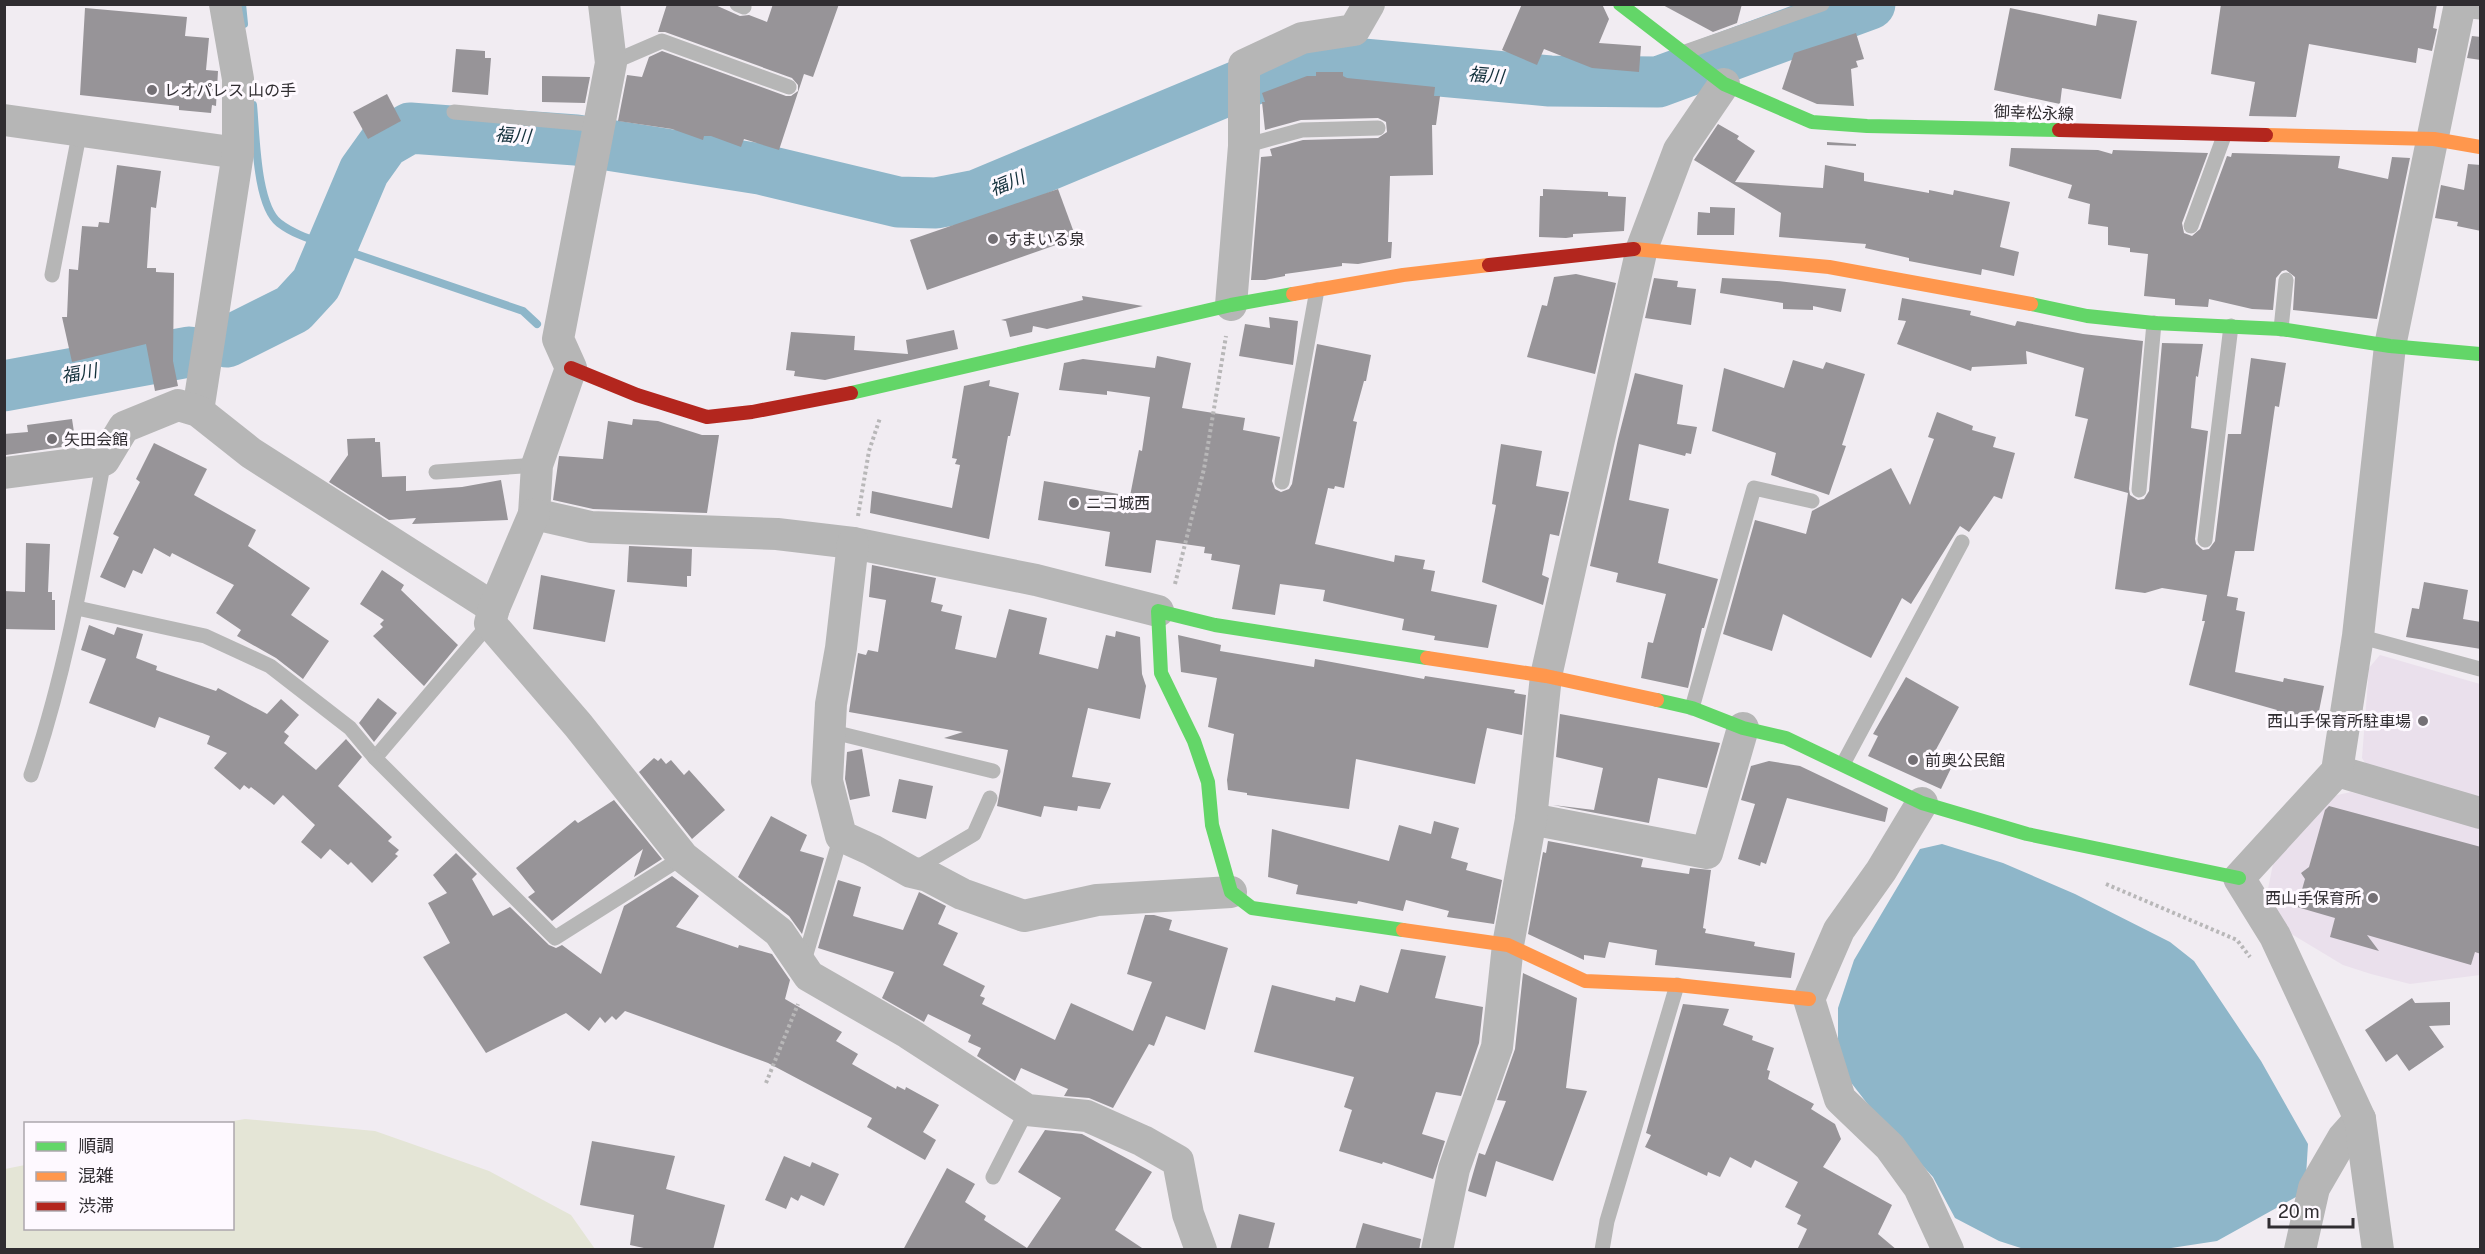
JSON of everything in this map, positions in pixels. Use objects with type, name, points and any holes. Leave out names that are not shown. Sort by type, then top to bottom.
[{"type":"street","points":[[198,411],[238,153],[238,79],[225,4]]},
{"type":"street","points":[[492,616],[534,514],[537,465],[571,368],[558,339],[599,136],[611,63],[604,4]]},
{"type":"street","points":[[1232,305],[1244,146],[1244,65],[1302,38],[1354,30],[1369,4]]},
{"type":"street","name":"御幸松永線","points":[[1620,4],[1716,78],[1812,122],[1867,126],[2434,140],[2481,147]]},
{"type":"street","points":[[2239,878],[2337,771],[2358,636],[2390,346],[2434,140],[2467,9]]},
{"type":"street","points":[[1437,1250],[1454,1168],[1497,1047],[1508,945],[1531,819],[1546,676],[1642,248],[1679,150],[1716,78]]},
{"type":"street","points":[[4,120],[238,153]]},
{"type":"street","points":[[571,368],[637,394],[707,417],[840,396],[1232,305],[1403,275],[1642,248],[1829,267],[1953,288],[2087,316],[2154,323],[2281,329],[2390,346],[2481,354]]},
{"type":"street","points":[[4,473],[104,460],[124,427],[178,405],[198,411],[251,453],[492,616],[683,857],[779,932],[806,970],[1027,1110],[1087,1116],[1143,1141],[1178,1161],[1188,1214],[1201,1250]]},
{"type":"street","points":[[534,514],[591,527],[777,534],[853,543],[1026,578],[1215,625],[1546,676],[1692,708],[1743,728],[1786,738],[1922,803],[2027,834],[2239,878],[2275,936],[2360,1119],[2378,1250]]},
{"type":"street","points":[[853,543],[829,731],[827,781],[841,836],[872,850],[910,872],[928,876],[962,894],[1024,916],[1097,900],[1231,892]]},
{"type":"street","points":[[1163,612],[1161,673],[1194,741],[1208,782],[1212,825],[1231,892],[1252,908],[1508,945],[1585,981],[1677,985],[1809,999]]},
{"type":"street","points":[[1531,819],[1707,853],[1743,728]]},
{"type":"street","points":[[2337,771],[2481,813]]},
{"type":"street","points":[[1922,803],[1881,871],[1839,930],[1809,999],[1839,1099],[1890,1147],[1913,1179],[1948,1250]]},
{"type":"street","points":[[2300,1250],[2314,1188],[2343,1138],[2360,1119]]},
{"type":"lane","points":[[1685,52],[1822,4]]},
{"type":"lane","points":[[611,63],[662,41],[789,87]]},
{"type":"lane","points":[[454,112],[599,136]]},
{"type":"lane","points":[[1244,146],[1302,130],[1378,128]]},
{"type":"lane","points":[[52,275],[80,130]]},
{"type":"lane","points":[[2191,226],[2224,136]]},
{"type":"lane","points":[[2281,329],[2286,280]]},
{"type":"lane","points":[[1282,482],[1317,290]]},
{"type":"lane","points":[[2139,490],[2154,323]]},
{"type":"lane","points":[[2205,540],[2231,326]]},
{"type":"lane","points":[[31,775],[51,716],[77,608],[104,460]]},
{"type":"lane","points":[[436,472],[537,465]]},
{"type":"lane","points":[[1692,708],[1754,488],[1812,501]]},
{"type":"lane","points":[[1843,764],[1962,542]]},
{"type":"lane","points":[[77,608],[205,636],[270,666],[350,728],[375,758],[555,938],[683,857]]},
{"type":"lane","points":[[375,758],[492,616]]},
{"type":"lane","points":[[2358,636],[2481,669]]},
{"type":"lane","points":[[829,731],[993,771]]},
{"type":"lane","points":[[910,872],[974,834],[990,798]]},
{"type":"lane","points":[[806,970],[841,836]]},
{"type":"lane","points":[[1602,1250],[1607,1221],[1677,985]]},
{"type":"lane","points":[[993,1177],[1027,1110]]},
{"type":"path","points":[[1163,612],[1204,469],[1232,305]]},
{"type":"path","points":[[853,543],[869,451],[891,383]]},
{"type":"path","points":[[2103,882],[2237,940],[2256,966]]},
{"type":"path","points":[[766,1083],[806,970]]},
{"type":"shaded area","name":"西山手保育所駐車場","points":[[2380,655],[2480,684],[2480,802],[2367,766],[2362,758],[2369,668]]},
{"type":"shaded area","name":"西山手保育所","points":[[2351,792],[2480,826],[2480,975],[2410,984],[2371,974],[2343,965],[2270,921],[2264,909],[2274,859],[2328,797]]},
{"type":"shaded area","points":[[245,1119],[375,1131],[489,1171],[571,1215],[595,1249],[5,1249],[5,1169],[24,1165],[24,1230],[234,1230],[234,1122],[228,1122]]},
{"type":"water","points":[[1942,844],[2003,863],[2075,894],[2170,942],[2194,961],[2261,1061],[2308,1144],[2305,1192],[2217,1241],[2158,1250],[2027,1250],[1999,1241],[1955,1218],[1933,1177],[1877,1116],[1849,1080],[1838,1042],[1838,1008],[1854,960],[1920,849]]},
{"type":"building","points":[[667,4],[713,4],[740,16],[749,15],[767,22],[773,4],[839,4],[813,77],[804,74],[779,150],[744,139],[741,147],[711,136],[704,136],[703,140],[672,129],[618,121],[627,75],[642,77],[649,57],[662,51],[786,96],[791,96],[798,91],[798,85],[792,78],[665,32],[658,32]]},
{"type":"building","points":[[1522,4],[1602,4],[1609,19],[1599,43],[1641,46],[1639,72],[1592,68],[1544,49],[1537,65],[1502,50]]},
{"type":"building","points":[[1661,4],[1742,4],[1737,23],[1713,32]]},
{"type":"building","points":[[2221,4],[2437,4],[2433,28],[2437,29],[2432,51],[2418,48],[2416,63],[2309,44],[2296,117],[2249,116],[2255,82],[2211,74]]},
{"type":"building","points":[[85,8],[187,17],[185,36],[209,38],[206,70],[218,71],[216,106],[212,105],[211,113],[179,110],[179,106],[80,95]]},
{"type":"building","points":[[2010,8],[2096,26],[2098,14],[2137,21],[2121,99],[2062,88],[2060,104],[1994,90]]},
{"type":"building","points":[[1856,33],[1864,59],[1856,61],[1858,67],[1851,69],[1854,106],[1817,104],[1782,89],[1794,53]]},
{"type":"building","points":[[2472,36],[2481,37],[2481,60],[2467,58]]},
{"type":"building","points":[[456,49],[485,51],[485,58],[491,58],[488,95],[452,92]]},
{"type":"building","points":[[1316,72],[1343,72],[1343,76],[1347,78],[1435,87],[1434,96],[1440,96],[1436,125],[1432,125],[1433,175],[1390,176],[1388,242],[1392,242],[1391,258],[1358,264],[1342,263],[1342,266],[1285,274],[1285,276],[1265,280],[1251,280],[1261,157],[1272,156],[1270,149],[1303,140],[1378,138],[1387,132],[1386,122],[1378,118],[1301,120],[1265,130],[1262,102],[1265,102],[1262,93],[1307,76],[1316,76]]},
{"type":"building","points":[[542,76],[590,77],[585,103],[542,102]]},
{"type":"building","points":[[387,94],[401,121],[368,139],[353,112]]},
{"type":"building","points":[[1718,124],[1739,136],[1737,139],[1755,151],[1735,182],[1823,188],[1825,165],[1864,173],[1864,181],[1929,193],[1929,190],[1953,195],[1954,190],[2010,202],[2000,247],[2019,252],[2014,276],[1982,269],[1981,275],[1909,261],[1909,258],[1865,248],[1866,244],[1779,237],[1781,213],[1694,160]]},
{"type":"building","points":[[1827,142],[1856,144],[1856,146],[1827,145]]},
{"type":"building","points":[[2011,148],[2098,150],[2112,154],[2113,150],[2208,153],[2182,223],[2184,233],[2192,236],[2200,229],[2227,156],[2231,157],[2232,153],[2340,156],[2338,168],[2388,179],[2392,157],[2410,158],[2377,319],[2293,310],[2295,277],[2286,270],[2276,278],[2273,310],[2252,309],[2209,299],[2208,307],[2175,305],[2175,299],[2144,296],[2148,254],[2130,252],[2130,248],[2108,245],[2108,227],[2088,224],[2090,204],[2068,198],[2072,185],[2009,166]]},
{"type":"building","points":[[2468,164],[2481,165],[2481,231],[2457,226],[2458,222],[2435,218],[2441,185],[2464,190]]},
{"type":"building","points":[[117,165],[161,171],[156,208],[151,207],[147,268],[156,268],[156,272],[174,273],[173,361],[178,386],[155,391],[146,344],[72,362],[62,317],[67,317],[69,269],[78,270],[82,226],[98,227],[99,222],[109,223]]},
{"type":"building","name":"すまいる泉","points":[[1058,189],[1076,238],[927,290],[910,240]]},
{"type":"building","points":[[1543,189],[1608,192],[1608,196],[1626,197],[1624,231],[1573,234],[1573,237],[1566,238],[1539,237],[1540,196],[1543,196]]},
{"type":"building","points":[[1710,207],[1735,208],[1734,235],[1697,235],[1698,212],[1710,213]]},
{"type":"building","points":[[1576,274],[1616,283],[1595,374],[1527,357],[1542,305],[1547,306],[1554,277]]},
{"type":"building","points":[[1654,278],[1678,281],[1677,287],[1696,289],[1691,325],[1645,318]]},
{"type":"building","points":[[1722,278],[1777,281],[1846,289],[1841,312],[1813,306],[1813,310],[1783,309],[1783,303],[1720,293]]},
{"type":"building","points":[[1082,296],[1143,306],[1047,329],[1033,326],[1032,332],[1010,337],[1006,321],[1001,320],[1083,300]]},
{"type":"building","points":[[1902,298],[1971,311],[1970,315],[2015,326],[2017,321],[2083,334],[2143,341],[2129,489],[2130,495],[2138,500],[2144,499],[2149,491],[2162,343],[2203,344],[2198,377],[2196,376],[2191,428],[2208,431],[2195,539],[2196,544],[2203,550],[2209,549],[2215,541],[2228,434],[2241,434],[2251,358],[2286,363],[2279,407],[2275,406],[2254,551],[2235,551],[2227,596],[2238,598],[2236,610],[2245,612],[2235,672],[2283,682],[2284,678],[2324,686],[2317,721],[2276,712],[2277,710],[2189,685],[2205,621],[2202,621],[2207,595],[2162,588],[2145,593],[2115,589],[2128,493],[2074,478],[2088,419],[2075,416],[2084,368],[2026,351],[2027,364],[1972,367],[1971,371],[1897,344],[1906,321],[1898,320]]},
{"type":"building","points":[[1269,317],[1298,321],[1293,365],[1239,356],[1245,324],[1270,328]]},
{"type":"building","points":[[954,330],[958,349],[825,380],[794,376],[795,371],[786,370],[791,332],[855,336],[854,350],[908,354],[906,340]]},
{"type":"building","points":[[1317,344],[1371,355],[1366,381],[1364,381],[1353,421],[1357,422],[1344,488],[1335,486],[1334,489],[1328,488],[1315,544],[1394,562],[1395,555],[1425,560],[1423,569],[1435,571],[1431,591],[1497,605],[1488,648],[1434,640],[1435,636],[1402,630],[1404,619],[1323,601],[1325,590],[1280,584],[1275,615],[1232,609],[1240,565],[1211,560],[1212,554],[1204,553],[1205,547],[1156,540],[1151,573],[1105,566],[1110,532],[1038,520],[1044,481],[1130,496],[1139,450],[1142,451],[1150,397],[1107,391],[1107,395],[1059,390],[1064,363],[1083,359],[1155,368],[1157,356],[1191,363],[1182,408],[1245,418],[1243,430],[1280,437],[1272,481],[1275,489],[1281,492],[1289,489],[1292,484]]},
{"type":"building","points":[[1793,360],[1823,369],[1826,362],[1865,374],[1842,445],[1846,446],[1829,495],[1771,475],[1776,453],[1712,431],[1724,368],[1784,388]]},
{"type":"building","points":[[1635,373],[1683,385],[1677,424],[1697,427],[1691,454],[1686,453],[1685,456],[1639,444],[1629,500],[1669,509],[1658,563],[1718,579],[1704,628],[1702,628],[1688,688],[1641,678],[1648,642],[1653,643],[1666,594],[1616,582],[1618,573],[1590,566]]},
{"type":"building","points":[[990,380],[989,386],[1019,393],[1010,436],[1008,436],[989,539],[870,513],[872,491],[952,508],[960,465],[955,464],[957,459],[952,458],[964,386]]},
{"type":"building","points":[[1937,412],[1973,426],[1972,430],[1996,437],[1993,447],[2015,453],[2002,499],[1994,496],[1969,532],[1960,526],[1911,604],[1902,598],[1871,658],[1783,614],[1772,651],[1723,634],[1755,520],[1806,534],[1812,511],[1891,468],[1910,505],[1934,439],[1928,437]]},
{"type":"building","name":"矢田会館","points":[[72,419],[76,445],[6,455],[4,434],[28,432],[27,425]]},
{"type":"building","points":[[633,419],[658,421],[702,435],[719,435],[707,513],[593,509],[553,500],[559,456],[603,459],[608,421],[632,425]]},
{"type":"building","points":[[375,438],[375,442],[380,442],[382,477],[406,476],[406,491],[462,487],[501,480],[508,520],[412,524],[416,518],[389,520],[329,482],[348,455],[347,439]]},
{"type":"building","points":[[154,443],[207,469],[194,495],[256,530],[248,546],[310,588],[291,615],[329,641],[303,679],[276,658],[237,636],[241,630],[216,613],[234,585],[172,553],[170,557],[154,548],[142,574],[133,570],[125,588],[100,577],[119,537],[113,534],[140,482],[136,479]]},
{"type":"building","points":[[1501,444],[1542,451],[1536,486],[1569,492],[1559,536],[1550,534],[1542,575],[1549,578],[1543,605],[1482,582],[1496,505],[1492,504]]},
{"type":"building","points":[[26,543],[50,544],[48,592],[52,592],[52,600],[55,600],[55,630],[4,629],[4,591],[25,592]]},
{"type":"building","points":[[629,546],[692,549],[691,576],[687,576],[687,587],[627,582]]},
{"type":"building","points":[[872,565],[936,578],[931,602],[943,605],[941,611],[962,616],[955,649],[996,658],[1009,609],[1047,618],[1039,654],[1098,669],[1106,635],[1115,637],[1116,631],[1140,637],[1142,674],[1146,686],[1140,719],[1088,708],[1072,777],[1111,783],[1100,809],[1078,806],[1077,811],[1044,806],[1041,817],[997,806],[1008,750],[944,738],[963,732],[849,712],[858,653],[866,655],[868,650],[878,652],[886,600],[869,597]]},
{"type":"building","points":[[382,570],[404,585],[401,590],[458,645],[424,686],[373,636],[383,627],[380,624],[384,620],[360,604]]},
{"type":"building","points":[[541,575],[615,590],[605,642],[533,629]]},
{"type":"building","points":[[2424,582],[2468,590],[2463,619],[2481,622],[2481,649],[2406,637],[2412,608],[2419,609]]},
{"type":"building","points":[[89,625],[114,635],[117,627],[143,634],[136,658],[157,666],[156,670],[216,691],[218,688],[267,714],[281,699],[299,715],[284,732],[289,736],[284,743],[316,770],[346,739],[362,757],[338,786],[392,837],[388,841],[399,850],[395,854],[398,856],[372,883],[351,862],[348,865],[330,849],[321,859],[301,842],[315,825],[283,795],[274,805],[251,787],[249,789],[244,785],[240,790],[214,768],[227,753],[207,744],[210,736],[159,717],[155,728],[89,703],[106,659],[81,650]]},
{"type":"building","points":[[1178,635],[1221,645],[1220,651],[1314,667],[1315,659],[1424,679],[1425,676],[1515,690],[1514,693],[1526,695],[1522,735],[1487,728],[1475,784],[1356,759],[1349,809],[1247,795],[1247,793],[1228,790],[1227,780],[1234,734],[1208,727],[1217,678],[1181,672]]},
{"type":"building","points":[[1906,677],[1959,707],[1933,755],[1953,764],[1941,789],[1868,756],[1878,736],[1873,734]]},
{"type":"building","points":[[378,698],[397,713],[374,742],[359,723]]},
{"type":"building","points":[[1560,714],[1720,743],[1707,788],[1658,778],[1649,823],[1553,805],[1594,810],[1603,768],[1556,757]]},
{"type":"building","points":[[862,749],[870,796],[850,800],[845,779],[847,752]]},
{"type":"building","points":[[654,758],[658,761],[661,758],[666,764],[671,760],[684,775],[689,770],[725,810],[692,839],[639,772]]},
{"type":"building","points":[[1769,761],[1800,766],[1888,808],[1885,822],[1787,798],[1766,864],[1761,862],[1760,866],[1738,859],[1755,804],[1741,800],[1751,766]]},
{"type":"building","points":[[899,779],[933,786],[926,819],[892,812]]},
{"type":"building","points":[[614,800],[662,859],[634,877],[643,849],[552,921],[528,897],[535,892],[516,868],[575,820],[578,823]]},
{"type":"building","name":"西山手保育所","points":[[2329,806],[2481,847],[2481,954],[2475,952],[2471,965],[2367,935],[2379,951],[2330,937],[2335,918],[2297,907],[2305,879],[2301,873],[2309,867],[2325,810]]},
{"type":"building","points":[[771,816],[807,835],[800,851],[824,858],[802,934],[789,916],[738,877]]},
{"type":"building","points":[[1434,821],[1459,828],[1451,858],[1468,863],[1466,870],[1502,880],[1494,924],[1447,917],[1449,911],[1406,900],[1403,911],[1358,901],[1357,904],[1296,894],[1298,885],[1268,877],[1272,829],[1389,861],[1399,825],[1431,834]]},
{"type":"building","points":[[1548,841],[1643,859],[1641,867],[1689,874],[1690,868],[1711,870],[1703,928],[1706,929],[1705,933],[1755,942],[1754,946],[1795,953],[1791,978],[1655,965],[1657,950],[1609,942],[1605,958],[1584,955],[1584,960],[1528,934],[1543,852],[1546,853]]},
{"type":"building","points":[[456,853],[477,874],[472,879],[493,916],[510,907],[549,945],[556,948],[562,945],[601,974],[624,906],[672,876],[699,896],[676,927],[738,948],[739,945],[772,954],[790,980],[785,999],[842,1032],[836,1041],[858,1054],[852,1064],[896,1089],[897,1086],[905,1090],[906,1087],[939,1105],[923,1132],[936,1140],[925,1160],[867,1127],[872,1118],[768,1063],[625,1011],[616,1020],[612,1016],[605,1023],[600,1017],[589,1031],[566,1013],[486,1053],[423,957],[450,943],[428,903],[447,893],[433,875]]},
{"type":"building","points":[[838,880],[861,887],[853,916],[903,930],[919,892],[946,906],[938,924],[958,933],[943,965],[985,986],[980,996],[985,998],[982,1004],[1055,1040],[1071,1003],[1133,1031],[1152,982],[1127,974],[1145,915],[1172,920],[1169,930],[1228,948],[1205,1030],[1166,1016],[1154,1046],[1149,1044],[1113,1108],[1089,1098],[1064,1096],[1068,1089],[1021,1068],[1015,1081],[977,1056],[981,1048],[968,1042],[971,1035],[928,1014],[924,1022],[882,998],[894,972],[818,948]]},
{"type":"building","points":[[1401,949],[1446,956],[1435,998],[1483,1007],[1479,1043],[1461,1096],[1436,1092],[1422,1134],[1445,1141],[1433,1179],[1383,1162],[1382,1164],[1339,1151],[1352,1110],[1344,1107],[1354,1077],[1254,1052],[1272,985],[1335,1001],[1336,997],[1355,1002],[1360,985],[1388,993]]},
{"type":"building","points":[[1523,973],[1577,998],[1566,1088],[1587,1091],[1553,1181],[1496,1161],[1486,1197],[1468,1191],[1479,1153],[1485,1155],[1506,1101],[1497,1100],[1515,1049]]},
{"type":"building","points":[[2412,998],[2415,1003],[2450,1002],[2450,1025],[2429,1026],[2444,1047],[2409,1071],[2397,1054],[2386,1062],[2365,1030]]},
{"type":"building","points":[[1683,1004],[1729,1009],[1723,1025],[1753,1036],[1752,1040],[1774,1048],[1767,1070],[1770,1071],[1768,1079],[1814,1104],[1811,1109],[1835,1124],[1841,1139],[1823,1167],[1892,1205],[1878,1234],[1897,1250],[1797,1250],[1807,1229],[1797,1224],[1801,1215],[1785,1207],[1798,1182],[1755,1160],[1751,1168],[1730,1157],[1720,1177],[1708,1172],[1707,1176],[1645,1147],[1651,1135],[1646,1133]]},
{"type":"building","points":[[1045,1130],[1082,1134],[1152,1172],[1115,1230],[1145,1250],[903,1250],[947,1168],[975,1184],[965,1202],[986,1216],[984,1220],[1027,1248],[1061,1198],[1018,1172]]},
{"type":"building","points":[[592,1141],[675,1156],[666,1189],[725,1205],[713,1250],[653,1250],[630,1245],[634,1215],[580,1205]]},
{"type":"building","points":[[784,1156],[810,1167],[812,1162],[839,1174],[824,1206],[801,1195],[798,1201],[791,1197],[786,1209],[765,1200]]},
{"type":"building","points":[[1239,1214],[1275,1223],[1268,1250],[1230,1250]]},
{"type":"building","points":[[1363,1223],[1421,1239],[1419,1250],[1355,1250]]},
{"type":"waterway","points":[[242,4],[244,24]]},
{"type":"waterway","name":"福川","points":[[227,342],[293,309],[316,284],[364,171],[384,143],[410,128],[576,140],[760,169],[898,202],[936,203],[977,195],[1293,63],[1330,61],[1550,81],[1658,82],[1870,4]]},
{"type":"waterway","points":[[253,105],[258,168],[271,214],[289,230],[322,243]]},
{"type":"waterway","points":[[344,250],[523,311],[537,324]]},
{"type":"waterway","name":"福川","points":[[4,386],[189,352]]},
{"type":"traffic: fast","points":[[1620,4],[1724,84],[1812,122],[1867,126],[2059,130]]},
{"type":"traffic: fast","points":[[851,393],[1231,305],[1293,294]]},
{"type":"traffic: fast","points":[[2031,304],[2087,316],[2154,323],[2281,329],[2390,346],[2480,354]]},
{"type":"traffic: fast","points":[[1403,930],[1252,908],[1231,892],[1212,825],[1208,782],[1194,741],[1161,673],[1158,611],[1215,625],[1427,658]]},
{"type":"traffic: fast","points":[[1657,700],[1692,708],[1743,728],[1786,738],[1922,803],[2027,834],[2239,878]]},
{"type":"traffic: slow","points":[[2266,135],[2434,139],[2480,147]]},
{"type":"traffic: slow","points":[[1634,249],[1829,267],[2031,304]]},
{"type":"traffic: slow","points":[[1293,294],[1403,275],[1489,265]]},
{"type":"traffic: slow","points":[[1427,658],[1546,676],[1657,700]]},
{"type":"traffic: slow","points":[[1403,930],[1508,945],[1585,981],[1677,985],[1809,999]]},
{"type":"traffic: jam","points":[[2059,130],[2266,135]]},
{"type":"traffic: jam","points":[[1489,265],[1634,249]]},
{"type":"traffic: jam","points":[[571,368],[637,395],[707,417],[752,412],[851,393]]},
{"type":"place","name":"レオパレス 山の手","points":[[152,90]]},
{"type":"place","name":"すまいる泉","points":[[993,239]]},
{"type":"place","name":"矢田会館","points":[[52,439]]},
{"type":"place","name":"ニコ城西","points":[[1074,503]]},
{"type":"place","name":"西山手保育所駐車場","points":[[2423,721]]},
{"type":"place","name":"前奥公民館","points":[[1913,760]]},
{"type":"place","name":"西山手保育所","points":[[2373,898]]}]
